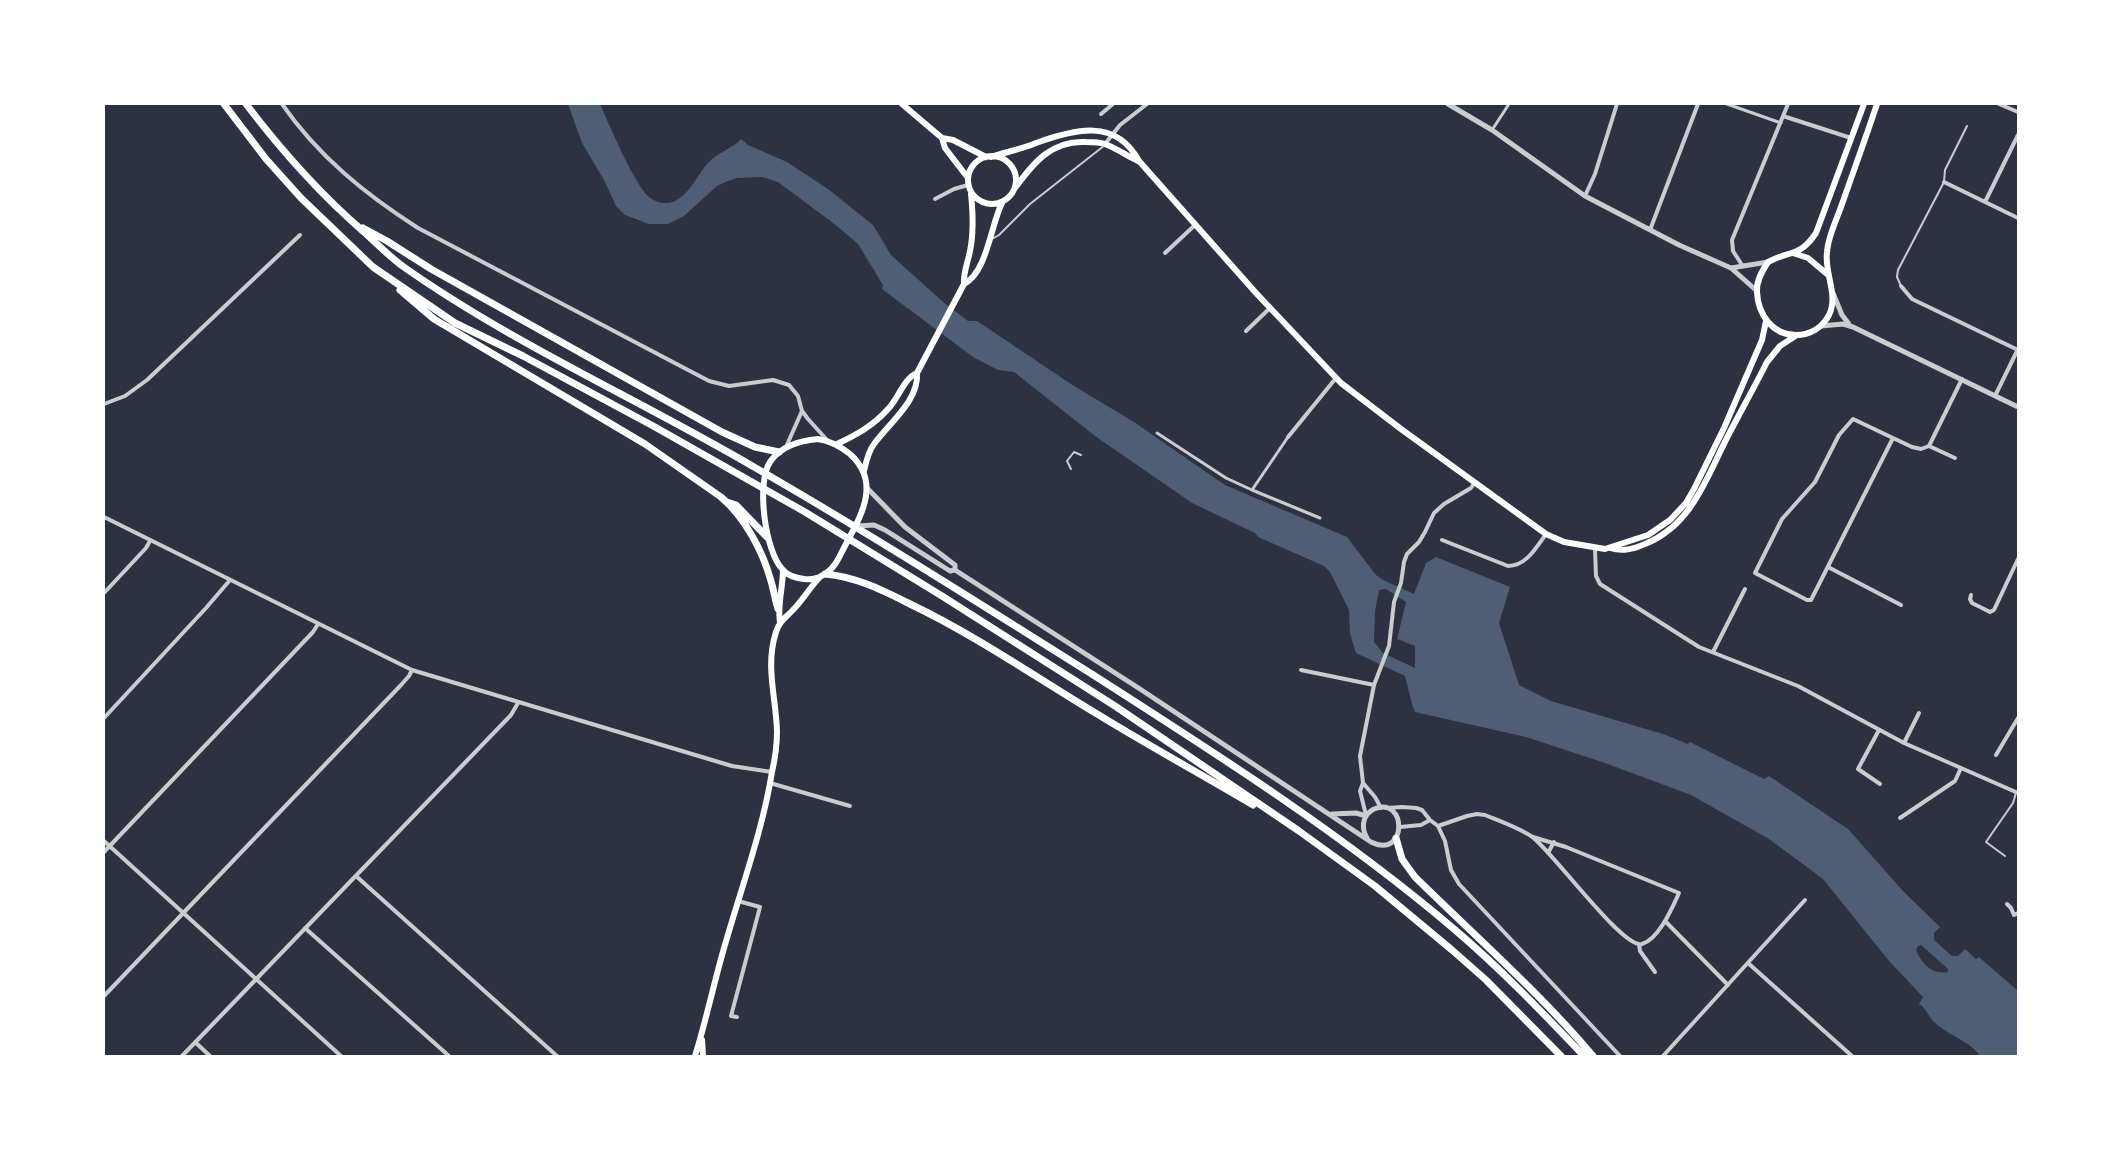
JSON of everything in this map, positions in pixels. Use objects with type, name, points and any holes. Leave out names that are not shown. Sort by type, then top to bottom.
[{"type":"highway","points":[[224,104],[266,159],[301,198],[373,267],[434,319],[645,444],[688,472],[727,502],[751,535],[758,549],[769,573],[778,609]]},
{"type":"highway","points":[[246,104],[280,147],[353,223],[397,262],[444,294],[530,344],[672,420],[808,498],[949,584],[1282,800],[1379,869],[1488,958],[1584,1056]]},
{"type":"highway","points":[[353,223],[387,240],[431,269],[722,432],[755,447],[783,449]]},
{"type":"highway","points":[[373,267],[455,322],[523,356],[805,512],[1115,706],[1299,831],[1375,886],[1486,980],[1561,1056]]},
{"type":"highway","points":[[727,502],[736,505],[767,537]]},
{"type":"highway","points":[[823,575],[856,579],[928,612],[982,642],[1106,720],[1299,831]]},
{"type":"highway","points":[[1396,838],[1402,859],[1415,877],[1511,967],[1593,1056]]},
{"type":"main road","points":[[902,104],[942,138],[953,140],[989,157],[1002,159],[1011,166],[1016,177],[1015,189]]},
{"type":"main road","points":[[1797,335],[1783,333],[1766,321],[1756,291],[1760,275],[1768,262],[1808,245],[1816,233],[1864,104]]},
{"type":"main road","points":[[1609,548],[1620,551],[1651,541],[1674,527],[1685,516],[1701,492],[1767,362],[1780,346],[1797,335],[1814,331],[1821,326],[1831,309],[1832,290],[1827,274],[1827,248],[1877,104]]},
{"type":"main road","points":[[968,182],[976,163],[1057,135],[1075,131],[1098,132],[1120,139],[1131,147],[1139,161],[1270,308],[1336,378],[1401,429],[1546,534],[1564,542],[1595,549],[1609,548],[1641,538],[1670,520],[1686,503],[1724,428],[1762,340],[1766,321]]},
{"type":"main road","points":[[1852,139],[1860,141],[1867,133]]},
{"type":"main road","points":[[942,138],[945,148],[968,182],[972,194],[973,219],[970,251],[963,277],[964,284]]},
{"type":"main road","points":[[864,471],[873,445],[900,414],[910,398],[918,382],[917,373],[964,284],[971,280],[990,240],[996,215],[1002,202],[1010,196],[1036,160],[1048,151],[1073,142],[1106,144],[1139,161]]},
{"type":"main road","points":[[972,194],[976,199],[988,204],[1002,202]]},
{"type":"main road","points":[[1792,253],[1808,258],[1827,274]]},
{"type":"main road","points":[[837,444],[860,433],[880,417],[895,402],[911,375],[917,373]]},
{"type":"main road","points":[[695,1056],[712,987],[770,783],[777,729],[771,688],[776,631],[780,622],[792,611],[806,592],[835,564],[865,504],[867,488],[864,471],[855,459],[837,444],[810,440],[783,449],[769,464],[765,473],[763,491],[767,537],[772,552],[783,570],[790,576],[805,579],[823,575]]},
{"type":"main road","points":[[780,622],[778,609],[782,594],[783,570]]},
{"type":"main road","points":[[702,1033],[703,1056]]},
{"type":"street","points":[[282,104],[332,163],[370,195],[418,228],[709,381],[729,386],[773,380],[789,385],[798,396],[802,411],[828,441]]},
{"type":"street","points":[[1101,114],[1113,104]]},
{"type":"street","points":[[1106,144],[1111,135],[1147,104]]},
{"type":"street","points":[[1448,104],[1492,130],[1585,196],[1649,230],[1731,268],[1756,291]]},
{"type":"street","points":[[1492,130],[1509,104]]},
{"type":"street","points":[[1585,196],[1595,174],[1617,104]]},
{"type":"street","points":[[1649,230],[1698,104]]},
{"type":"street","points":[[1727,104],[1781,123]]},
{"type":"street","points":[[1742,265],[1733,251],[1732,240],[1788,104]]},
{"type":"street","points":[[1999,104],[2019,112]]},
{"type":"street","points":[[1783,116],[1852,139]]},
{"type":"street","points":[[1985,202],[2019,135]]},
{"type":"street","points":[[935,199],[968,182]]},
{"type":"street","points":[[1944,182],[2019,218]]},
{"type":"street","points":[[1165,253],[1195,224]]},
{"type":"street","points":[[104,404],[125,396],[147,380],[300,235]]},
{"type":"street","points":[[1731,268],[1768,262]]},
{"type":"street","points":[[1901,286],[1912,298],[2018,350],[1995,396]]},
{"type":"street","points":[[1832,290],[1842,315],[1853,327]]},
{"type":"street","points":[[1246,331],[1270,308]]},
{"type":"street","points":[[1821,326],[1843,324],[1853,327],[2019,407]]},
{"type":"street","points":[[1252,490],[1288,437],[1336,378]]},
{"type":"street","points":[[1893,438],[1811,600],[1755,573],[1782,519],[1815,482],[1839,435],[1853,419],[1921,449],[1929,446],[1962,379]]},
{"type":"street","points":[[783,449],[802,411]]},
{"type":"street","points":[[1157,433],[1226,478],[1320,518]]},
{"type":"street","points":[[1929,446],[1955,458]]},
{"type":"street","points":[[1367,838],[1363,827],[1366,816],[1360,791],[1363,783],[1360,756],[1374,685],[1388,651],[1395,598],[1401,583],[1404,562],[1407,554],[1419,542],[1434,513],[1444,504],[1471,488],[1475,482]]},
{"type":"street","points":[[867,488],[905,527],[955,565],[955,570]]},
{"type":"street","points":[[104,517],[412,670],[742,769],[772,772]]},
{"type":"street","points":[[856,526],[874,525],[950,571],[955,570],[1376,844],[1387,844],[1396,838],[1400,827],[1396,815],[1384,808],[1363,783]]},
{"type":"street","points":[[1442,540],[1508,566],[1514,566],[1528,557],[1546,534]]},
{"type":"street","points":[[104,593],[150,541]]},
{"type":"street","points":[[1595,549],[1596,576],[1600,584],[1700,647],[1798,686],[1904,743],[2018,793]]},
{"type":"street","points":[[1971,595],[1972,603],[1990,612],[1994,610],[2019,560]]},
{"type":"street","points":[[1828,567],[1901,605]]},
{"type":"street","points":[[104,718],[230,580]]},
{"type":"street","points":[[1713,651],[1745,589]]},
{"type":"street","points":[[104,852],[313,632],[318,624]]},
{"type":"street","points":[[104,996],[399,687],[412,670]]},
{"type":"street","points":[[1301,670],[1374,685]]},
{"type":"street","points":[[182,1056],[510,716],[518,703]]},
{"type":"street","points":[[1904,743],[1919,713]]},
{"type":"street","points":[[1996,755],[2019,718]]},
{"type":"street","points":[[1879,730],[1858,769],[1880,783]]},
{"type":"street","points":[[1900,818],[1955,781],[1960,768]]},
{"type":"street","points":[[770,783],[850,806]]},
{"type":"street","points":[[1366,816],[1370,812],[1384,808],[1402,807],[1422,810],[1437,826],[1445,841],[1451,870],[1459,884],[1620,1056]]},
{"type":"street","points":[[1332,814],[1356,813],[1366,816]]},
{"type":"street","points":[[1437,826],[1477,814],[1485,815],[1533,837],[1554,842],[1679,893],[1671,911],[1650,938],[1639,944],[1630,941],[1533,837]]},
{"type":"street","points":[[1400,827],[1420,825],[1430,820]]},
{"type":"street","points":[[104,841],[341,1056]]},
{"type":"street","points":[[1548,854],[1554,842]]},
{"type":"street","points":[[356,876],[557,1056]]},
{"type":"street","points":[[1663,1056],[1805,900]]},
{"type":"street","points":[[737,901],[760,907],[731,1016],[737,1017]]},
{"type":"street","points":[[2007,904],[2014,915],[2019,913]]},
{"type":"street","points":[[1665,921],[1728,985]]},
{"type":"street","points":[[306,928],[449,1056]]},
{"type":"street","points":[[1639,944],[1640,951],[1655,972]]},
{"type":"street","points":[[1748,963],[1852,1056]]},
{"type":"street","points":[[195,1042],[210,1056]]},
{"type":"lane","points":[[1901,286],[1897,277],[1898,270],[1944,182],[1946,170],[1967,126]]},
{"type":"lane","points":[[990,240],[999,235],[1030,204],[1106,144]]},
{"type":"lane","points":[[1071,469],[1067,461],[1072,454],[1074,452],[1082,455]]},
{"type":"lane","points":[[2005,856],[1986,842],[2018,793]]},
{"type":"water","points":[[568,104],[600,104],[636,180],[649,197],[665,203],[680,198],[708,163],[741,139],[748,145],[787,162],[828,189],[873,225],[891,255],[968,321],[977,321],[1074,386],[1134,422],[1225,485],[1347,537],[1376,575],[1383,580],[1414,594],[1426,563],[1436,557],[1510,587],[1499,623],[1519,685],[1551,701],[1663,734],[1688,744],[1690,742],[1764,779],[1769,776],[1848,829],[1904,892],[1940,927],[1934,933],[1934,940],[1952,956],[1958,956],[1965,949],[1976,959],[1979,957],[2018,991],[2018,1056],[1980,1056],[1970,1046],[1934,1022],[1919,1004],[1923,997],[1889,961],[1823,879],[1769,839],[1691,795],[1605,763],[1526,737],[1415,712],[1405,676],[1356,653],[1350,634],[1349,610],[1330,572],[1324,566],[1258,537],[1255,533],[1192,503],[1095,436],[1014,372],[998,370],[973,357],[882,289],[883,285],[858,244],[778,182],[762,177],[737,178],[717,186],[684,216],[668,224],[649,224],[625,215],[616,206],[582,143]],"holes":[[[1386,589],[1406,602],[1397,639],[1415,646],[1415,668],[1383,653],[1374,642],[1375,611],[1379,590]],[[1921,945],[1948,969],[1948,972],[1937,972],[1928,967],[1916,950]]]}]
